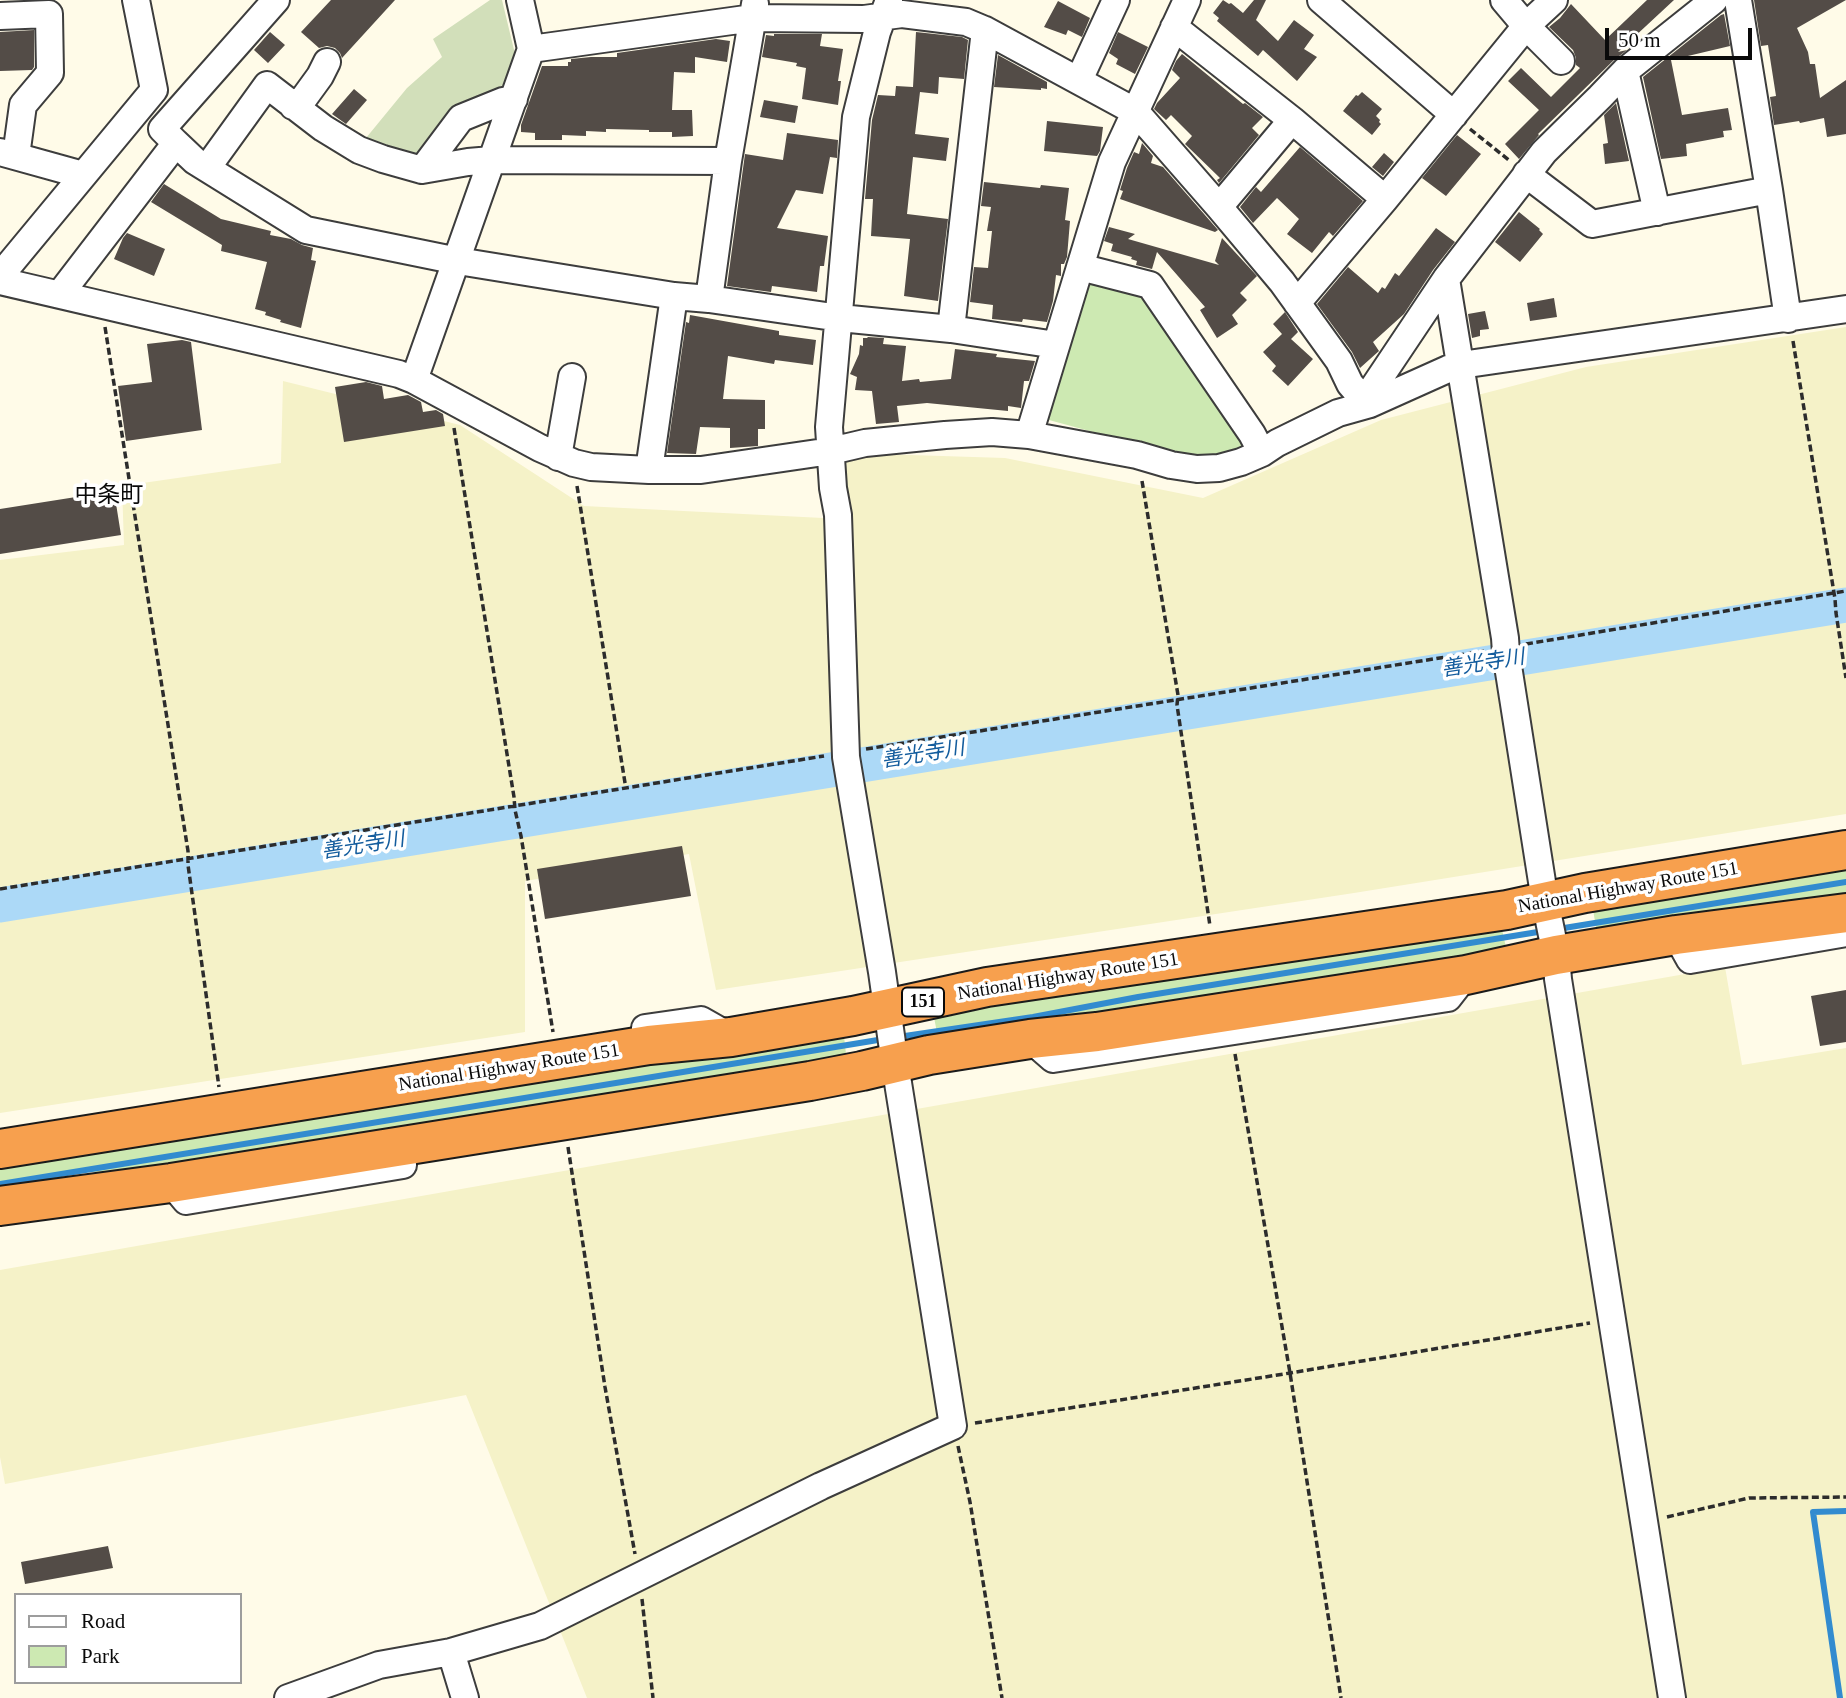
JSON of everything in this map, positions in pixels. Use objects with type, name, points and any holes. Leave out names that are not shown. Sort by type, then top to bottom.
[{"type":"highway","name":"National Highway Route 151","points":[[0,1149],[649,1045],[731,1037],[853,1016],[987,987],[1507,910],[1585,893],[1846,850]]},
{"type":"highway","points":[[0,1206],[171,1183],[810,1081],[929,1055],[1030,1039],[1097,1032],[1466,975],[1556,955],[1676,935],[1846,913]]},
{"type":"street","points":[[136,0],[154,90],[0,279],[386,371],[414,380],[558,457],[591,467],[701,471],[831,451],[865,443],[992,432],[1029,435],[1137,454],[1171,465],[1197,469],[1219,468],[1262,453],[1338,413],[1370,404],[1461,365],[1846,309]]},
{"type":"street","points":[[276,0],[162,129],[195,160],[306,230],[458,261],[674,296],[839,318],[951,329],[1056,345]]},
{"type":"street","points":[[414,380],[531,49],[520,0]]},
{"type":"street","points":[[1080,80],[1116,0]]},
{"type":"street","points":[[1029,435],[1112,162],[1186,0]]},
{"type":"street","points":[[1321,0],[1454,116]]},
{"type":"street","points":[[1504,0],[1561,61]]},
{"type":"street","points":[[1297,303],[1526,26],[1554,0]]},
{"type":"street","points":[[1370,404],[1371,391],[1446,279],[1544,152],[1625,71],[1714,0]]},
{"type":"street","points":[[1738,0],[1788,319]]},
{"type":"street","points":[[531,49],[755,9],[864,19],[886,8],[902,14],[966,22],[985,30],[1136,112],[1282,282],[1339,361],[1350,384],[1370,404]]},
{"type":"street","points":[[288,1698],[379,1665],[451,1652],[540,1626],[821,1486],[953,1426],[847,762],[838,515],[831,451],[830,427],[856,117],[877,32],[886,8]]},
{"type":"street","points":[[709,299],[728,161],[755,9]]},
{"type":"street","points":[[0,16],[49,14],[50,74],[23,105],[8,154],[83,175]]},
{"type":"street","points":[[1174,27],[1292,120],[1385,199]]},
{"type":"street","points":[[951,329],[985,30]]},
{"type":"street","points":[[293,106],[304,98],[327,62]]},
{"type":"street","points":[[1625,71],[1657,212]]},
{"type":"street","points":[[207,168],[267,85],[323,128],[359,149],[422,170],[492,160],[728,161]]},
{"type":"street","points":[[422,170],[461,118],[514,99]]},
{"type":"street","points":[[1219,207],[1292,120]]},
{"type":"street","points":[[60,294],[177,144]]},
{"type":"street","points":[[1526,174],[1592,224],[1769,190]]},
{"type":"street","points":[[1080,267],[1150,285],[1252,434],[1262,453]]},
{"type":"street","points":[[1446,279],[1545,901],[1556,955],[1672,1698]]},
{"type":"street","points":[[649,470],[674,296]]},
{"type":"street","points":[[558,457],[572,377]]},
{"type":"street","points":[[1633,886],[1639,868],[1846,832]]},
{"type":"street","points":[[987,987],[986,974],[1413,909],[1428,922]]},
{"type":"street","points":[[1676,935],[1690,960],[1846,933]]},
{"type":"street","points":[[1030,1039],[1053,1059],[1448,998],[1466,975]]},
{"type":"street","points":[[78,1137],[92,1120],[554,1041],[701,1020],[731,1037]]},
{"type":"street","points":[[171,1183],[186,1201],[799,1102],[810,1081]]},
{"type":"street","points":[[451,1652],[465,1698]]},
{"type":"path","points":[[1454,116],[1526,174]]},
{"type":"path","points":[[102,304],[188,859],[221,1099]]},
{"type":"path","points":[[1788,319],[1846,678]]},
{"type":"path","points":[[449,399],[554,1041]]},
{"type":"path","points":[[1137,454],[1178,695],[1179,720],[1212,939]]},
{"type":"path","points":[[582,512],[626,789]]},
{"type":"path","points":[[0,890],[626,789],[847,762],[1177,703],[1507,656],[1846,591]]},
{"type":"path","points":[[1231,1031],[1290,1373],[1341,1698]]},
{"type":"path","points":[[567,1138],[605,1387],[639,1577],[653,1698]]},
{"type":"path","points":[[1002,1698],[970,1502],[953,1426],[1612,1319]]},
{"type":"path","points":[[1644,1522],[1749,1498],[1846,1497]]},
{"type":"shaded area","points":[[1846,327],[1846,814],[1354,893],[716,990],[689,854],[525,881],[525,1032],[0,1113],[0,560],[124,545],[122,486],[281,463],[283,381],[460,425],[584,506],[843,519],[847,453],[1005,458],[1203,498],[1381,420],[1586,367]]},
{"type":"shaded area","points":[[1725,967],[1742,1065],[1846,1048],[1846,1698],[587,1698],[466,1395],[5,1484],[0,1457],[0,1270]]},
{"type":"green space","points":[[490,0],[502,0],[515,54],[503,85],[461,109],[414,162],[366,138],[407,88],[442,57],[433,39]]},
{"type":"green space","points":[[1083,281],[1140,289],[1245,438],[1241,448],[1206,457],[1174,454],[1049,420],[1046,414]]},
{"type":"green space","points":[[1846,863],[1846,900],[1597,933],[1592,904]]},
{"type":"green space","points":[[1501,925],[1507,952],[938,1038],[933,1012]]},
{"type":"green space","points":[[844,1036],[847,1063],[190,1169],[63,1173],[0,1185],[0,1162],[610,1062]]},
{"type":"building","points":[[331,0],[395,0],[342,58],[335,48],[319,48],[301,32]]},
{"type":"building","points":[[1223,0],[1243,13],[1254,0],[1266,0],[1256,20],[1278,41],[1294,20],[1314,35],[1304,49],[1317,57],[1297,81],[1263,50],[1258,56],[1217,21],[1219,18],[1213,13]]},
{"type":"building","points":[[1647,0],[1674,0],[1632,39],[1635,43],[1629,48],[1628,43],[1618,52],[1627,50],[1538,134],[1519,159],[1505,144],[1539,110],[1508,81],[1521,68],[1551,97],[1580,68],[1576,65],[1573,50],[1549,27],[1571,4],[1605,40]]},
{"type":"building","points":[[1754,0],[1846,0],[1797,28],[1808,52],[1810,64],[1815,64],[1820,98],[1846,80],[1846,134],[1827,137],[1824,118],[1774,125],[1770,97],[1776,96],[1768,45],[1761,46]]},
{"type":"building","points":[[1058,1],[1090,18],[1082,37],[1068,30],[1066,35],[1044,27]]},
{"type":"building","points":[[1724,14],[1730,46],[1671,60],[1682,115],[1728,108],[1732,130],[1723,131],[1724,137],[1686,144],[1687,156],[1661,159],[1643,77]]},
{"type":"building","points":[[34,30],[32,70],[0,71],[0,32]]},
{"type":"building","points":[[270,32],[285,45],[268,63],[254,50]]},
{"type":"building","points":[[916,32],[968,40],[964,79],[939,77],[938,94],[920,92],[915,134],[949,138],[946,161],[913,157],[907,214],[948,219],[938,301],[904,296],[910,239],[871,236],[873,199],[865,199],[872,120],[878,95],[895,96],[896,86],[913,87]]},
{"type":"building","points":[[1118,32],[1148,47],[1135,74],[1116,64],[1118,59],[1109,53]]},
{"type":"building","points":[[822,34],[820,46],[843,49],[838,81],[841,81],[838,105],[802,99],[806,68],[796,66],[797,63],[762,57],[766,35]]},
{"type":"building","points":[[716,39],[730,41],[727,62],[695,57],[695,73],[674,72],[672,110],[692,110],[693,136],[672,137],[672,132],[606,129],[606,132],[586,131],[586,136],[562,135],[562,140],[535,140],[535,133],[521,132],[521,125],[542,66],[568,66],[571,59],[617,57],[617,53]]},
{"type":"building","points":[[1182,54],[1263,117],[1252,128],[1259,135],[1219,183],[1217,180],[1220,178],[1185,144],[1192,136],[1171,115],[1166,120],[1154,109],[1180,78],[1172,70]]},
{"type":"building","points":[[998,55],[1047,82],[1047,89],[994,87]]},
{"type":"building","points":[[354,89],[367,100],[346,124],[332,114]]},
{"type":"building","points":[[1362,92],[1382,109],[1376,116],[1381,124],[1372,135],[1343,111],[1356,95]]},
{"type":"building","points":[[764,100],[798,106],[795,123],[760,117]]},
{"type":"building","points":[[1616,103],[1629,161],[1605,164],[1603,144],[1608,143],[1604,115]]},
{"type":"building","points":[[1047,121],[1103,127],[1097,156],[1044,151]]},
{"type":"building","points":[[787,133],[838,140],[837,158],[830,157],[823,194],[796,190],[777,228],[828,236],[817,292],[772,286],[771,292],[727,286],[745,154],[783,160]]},
{"type":"building","points":[[1457,135],[1481,154],[1446,196],[1422,178]]},
{"type":"building","points":[[1142,143],[1153,156],[1151,163],[1163,167],[1218,230],[1215,232],[1120,199],[1127,168],[1134,152],[1139,154]]},
{"type":"building","points":[[1300,147],[1363,201],[1333,236],[1329,232],[1312,253],[1287,234],[1299,219],[1277,198],[1253,223],[1240,207],[1256,187],[1261,192]]},
{"type":"building","points":[[1384,153],[1394,162],[1383,176],[1372,167]]},
{"type":"building","points":[[984,182],[1069,188],[1065,220],[1070,221],[1067,257],[1064,264],[1061,264],[1061,276],[1056,275],[1047,322],[992,319],[993,305],[970,302],[974,267],[988,268],[992,231],[987,231],[991,207],[981,206]]},
{"type":"building","points":[[164,184],[221,219],[271,231],[270,235],[291,239],[313,248],[311,260],[316,261],[301,328],[280,322],[281,320],[265,315],[266,312],[255,309],[267,262],[221,251],[222,245],[151,202]]},
{"type":"building","points":[[1519,212],[1543,234],[1520,262],[1495,242]]},
{"type":"building","points":[[1109,227],[1135,234],[1128,239],[1219,265],[1215,261],[1222,238],[1257,276],[1240,293],[1247,300],[1232,315],[1238,324],[1217,338],[1200,310],[1205,307],[1157,252],[1152,269],[1136,265],[1137,261],[1131,259],[1132,257],[1111,251],[1113,244],[1104,241]]},
{"type":"building","points":[[1436,228],[1455,242],[1404,314],[1373,342],[1379,351],[1360,368],[1352,352],[1317,304],[1348,267],[1378,293],[1382,287],[1385,289],[1395,273],[1399,276]]},
{"type":"building","points":[[127,233],[165,249],[154,276],[114,259]]},
{"type":"building","points":[[1554,298],[1557,317],[1530,321],[1527,303]]},
{"type":"building","points":[[1485,311],[1489,329],[1480,330],[1480,336],[1472,338],[1468,314]]},
{"type":"building","points":[[1285,312],[1298,332],[1291,339],[1313,359],[1288,386],[1272,371],[1276,366],[1263,352],[1282,334],[1273,324]]},
{"type":"building","points":[[690,315],[779,331],[779,335],[816,340],[813,365],[775,360],[774,364],[728,356],[723,399],[765,400],[765,429],[758,429],[758,446],[730,448],[730,428],[700,427],[696,454],[667,453],[686,322],[689,323]]},
{"type":"building","points":[[863,338],[884,338],[883,344],[906,346],[902,381],[951,379],[955,349],[1035,361],[1029,381],[1024,381],[1021,408],[1008,406],[1008,411],[927,403],[897,406],[899,422],[876,424],[872,391],[855,390],[857,377],[850,374],[860,345],[863,346]]},
{"type":"building","points":[[182,340],[191,342],[202,430],[126,441],[118,386],[152,382],[147,344]]},
{"type":"building","points":[[366,382],[382,386],[384,399],[408,395],[421,402],[423,412],[436,410],[443,414],[445,426],[344,442],[335,387]]},
{"type":"building","points":[[114,491],[121,535],[0,554],[0,509]]},
{"type":"building","points":[[682,846],[691,896],[545,919],[537,869]]},
{"type":"building","points":[[1846,990],[1846,1042],[1820,1046],[1811,996]]},
{"type":"building","points":[[108,1546],[113,1568],[25,1584],[21,1562]]},
{"type":"waterway","name":"善光寺川","points":[[0,905],[1846,605]]},
{"type":"waterway","points":[[1558,929],[1846,882]]},
{"type":"waterway","points":[[898,1037],[1033,1017],[1138,997],[1544,931]]},
{"type":"waterway","points":[[0,1184],[884,1039]]},
{"type":"waterway","points":[[1840,1698],[1813,1512],[1846,1511]]},
{"type":"district","name":"中条町","points":[[109,496]]}]
